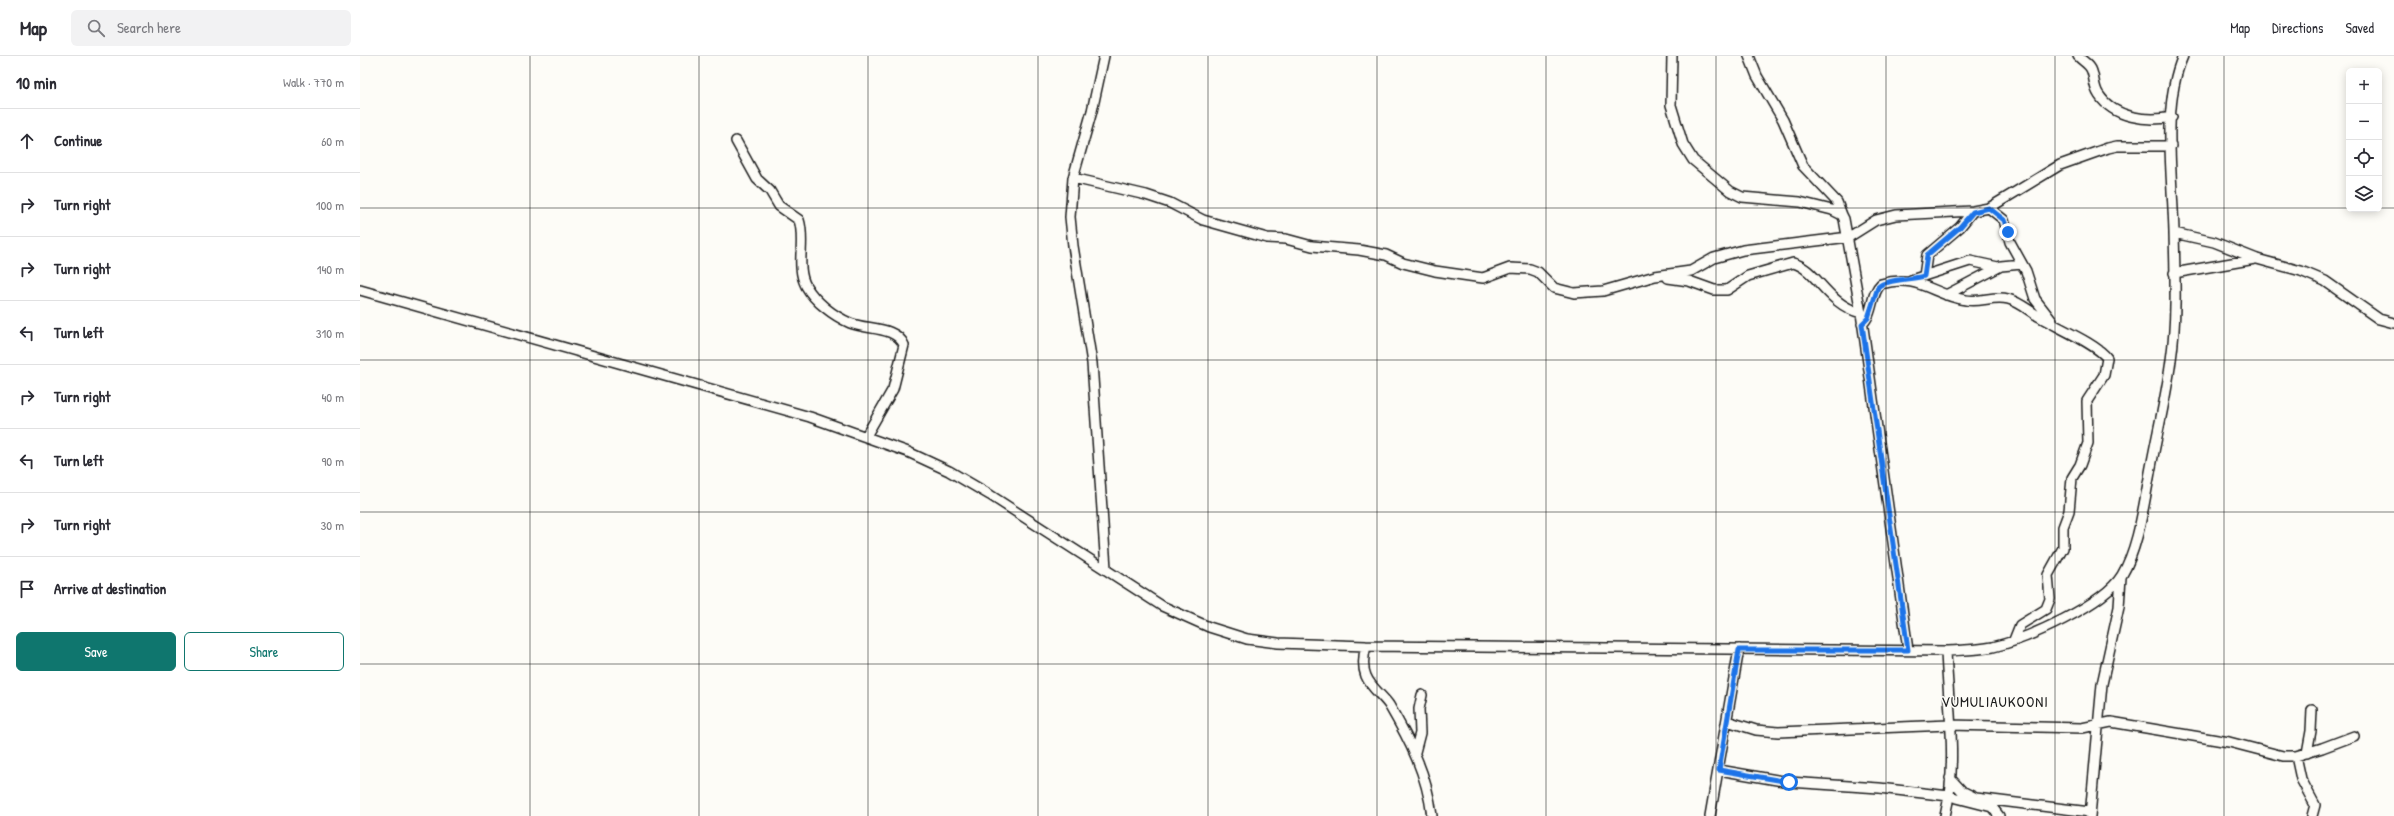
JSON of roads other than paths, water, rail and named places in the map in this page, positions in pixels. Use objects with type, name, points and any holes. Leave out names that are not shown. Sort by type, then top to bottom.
[{"type":"street","points":[[1104,56],[1092,111],[1073,178],[1070,216],[1073,246],[1092,363],[1106,568]]},
{"type":"street","points":[[1672,56],[1671,105],[1683,144],[1693,160],[1730,191],[1742,197],[1800,202],[1822,207],[1842,215]]},
{"type":"street","points":[[1750,56],[1757,76],[1783,120],[1803,166],[1837,202],[1849,237],[1908,650]]},
{"type":"street","points":[[2078,56],[2089,65],[2098,94],[2111,108],[2124,114],[2148,120],[2172,117]]},
{"type":"street","points":[[1950,778],[1962,791],[1976,798],[2090,814],[2106,662],[2119,606],[2121,576],[2133,545],[2140,518],[2172,359],[2174,233],[2171,146],[2172,117],[2177,76],[2183,56]]},
{"type":"street","points":[[736,141],[757,180],[770,191],[779,206],[798,220],[802,275],[811,292],[839,316],[864,327],[890,332],[902,339],[904,345],[893,389],[871,423],[866,436]]},
{"type":"street","points":[[1073,178],[1146,195],[1224,227],[1312,246],[1359,250],[1386,255],[1403,263],[1435,271],[1483,278],[1510,268],[1530,269],[1538,272],[1554,288],[1574,292],[1604,291],[1655,276],[1691,271],[1714,258],[1743,250],[1849,237],[1876,220],[1896,215],[1973,212],[1989,208],[2060,165],[2108,148],[2117,146],[2171,146]]},
{"type":"street","points":[[1989,208],[2004,220],[2010,242],[2022,264],[2036,299],[2054,324]]},
{"type":"street","points":[[1924,276],[1927,255],[1960,227],[1973,212]]},
{"type":"street","points":[[2174,233],[2214,242],[2257,259],[2290,266],[2325,281],[2379,318],[2394,323]]},
{"type":"street","points":[[2174,273],[2257,259]]},
{"type":"street","points":[[1862,324],[1868,318],[1875,294],[1881,284],[1911,280],[1970,261],[1998,267],[2022,264]]},
{"type":"street","points":[[1655,276],[1681,279],[1714,290],[1727,290],[1748,276],[1793,263],[1807,270],[1839,304],[1861,313]]},
{"type":"street","points":[[1946,295],[1998,267]]},
{"type":"street","points":[[1911,280],[1919,282],[1946,295],[1980,302],[2007,298],[2098,350],[2104,355],[2107,362],[2104,375],[2087,401],[2088,443],[2080,465],[2072,478],[2069,512],[2063,527],[2063,548],[2048,575],[2050,599],[2046,609],[2020,625],[2014,640]]},
{"type":"street","points":[[360,290],[810,418],[866,436],[950,471],[1178,614],[1228,633],[1278,643],[1366,646],[1946,651],[1980,648],[2014,640],[2049,626],[2081,610],[2102,594],[2121,576]]},
{"type":"street","points":[[1366,646],[1363,659],[1367,678],[1387,703],[1415,752],[1423,771],[1432,816]]},
{"type":"street","points":[[1710,816],[1739,650]]},
{"type":"street","points":[[1944,816],[1949,796],[1950,778],[1950,726],[1946,651]]},
{"type":"street","points":[[1415,752],[1420,733],[1419,709],[1422,695]]},
{"type":"street","points":[[2307,753],[2311,731],[2312,710]]},
{"type":"street","points":[[1727,721],[1756,730],[1778,732],[1950,726],[2074,728],[2091,727],[2099,723],[2124,723],[2229,742],[2274,754],[2296,756],[2354,736]]},
{"type":"street","points":[[2296,756],[2301,779],[2314,805],[2312,816]]},
{"type":"street","points":[[1719,770],[1789,782],[1879,788],[1949,796],[1992,807],[1999,816]]},
{"type":"district","name":"VUMULIAUKOONI","points":[[1995,702]]}]
